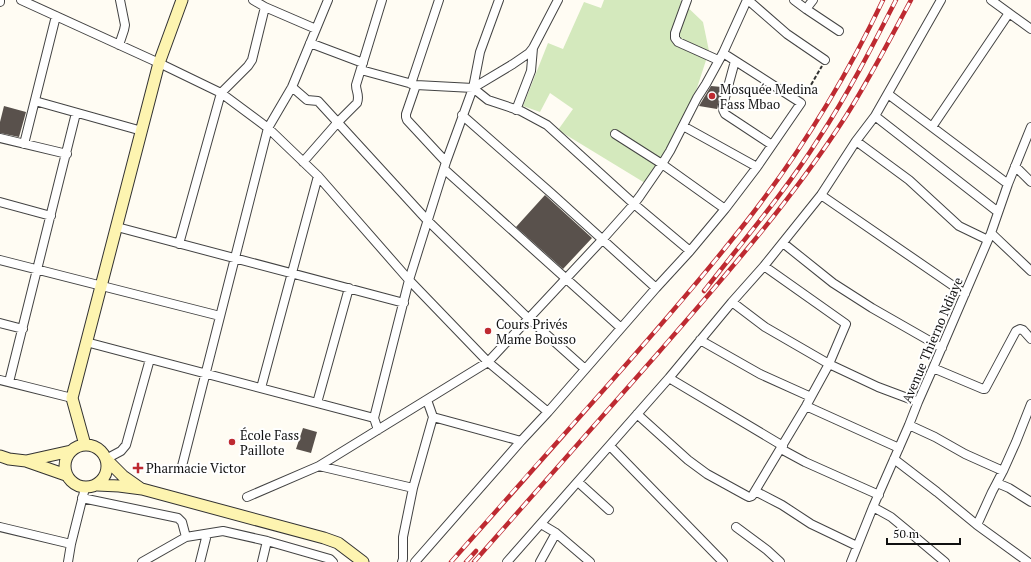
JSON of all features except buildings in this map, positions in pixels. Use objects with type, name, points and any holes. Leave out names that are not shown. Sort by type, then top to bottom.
[{"type":"street","points":[[21,0],[221,92],[268,128],[318,176],[409,280],[488,362],[548,412]]},
{"type":"street","points":[[119,45],[125,25],[120,0]]},
{"type":"street","points":[[85,445],[72,398],[160,63],[182,0]]},
{"type":"street","points":[[253,0],[316,29]]},
{"type":"street","points":[[181,470],[268,128],[292,87],[328,0]]},
{"type":"street","points":[[303,162],[359,99],[356,85],[382,0]]},
{"type":"street","points":[[440,0],[406,114],[407,120],[445,165],[621,328]]},
{"type":"street","points":[[378,430],[374,418],[409,280],[445,165],[472,88],[480,52],[499,0]]},
{"type":"street","points":[[310,43],[362,66],[414,85],[472,88],[529,53],[558,0]]},
{"type":"street","points":[[687,0],[675,32],[675,38],[678,42],[718,60]]},
{"type":"street","points":[[247,497],[319,466],[488,362],[634,204],[662,164],[723,53],[748,0],[787,34],[825,60]]},
{"type":"street","points":[[794,0],[839,31]]},
{"type":"street","points":[[806,9],[813,0]]},
{"type":"street","points":[[507,562],[669,378],[764,266],[821,195],[856,141],[875,116],[941,0]]},
{"type":"street","points":[[991,0],[1031,29]]},
{"type":"street","points":[[179,244],[221,92],[248,66],[252,60],[264,4]]},
{"type":"street","points":[[932,127],[1009,13]]},
{"type":"street","points":[[24,144],[56,16]]},
{"type":"street","points":[[516,110],[531,71],[533,48]]},
{"type":"street","points":[[415,562],[725,210],[801,103],[723,53]]},
{"type":"street","points":[[735,61],[723,105],[724,112],[772,145]]},
{"type":"street","points":[[292,87],[307,100],[318,101],[427,220],[528,318],[585,369]]},
{"type":"street","points":[[472,88],[488,100],[516,110],[547,124],[634,204],[690,251]]},
{"type":"street","points":[[888,94],[1008,184]]},
{"type":"street","points":[[35,101],[142,131]]},
{"type":"street","points":[[9,382],[76,113]]},
{"type":"street","points":[[462,115],[656,288]]},
{"type":"street","points":[[875,116],[998,212]]},
{"type":"street","points":[[683,126],[757,167]]},
{"type":"street","name":"Avenue Thierno Ndiaye","points":[[851,562],[873,507],[989,237],[1031,127]]},
{"type":"street","points":[[615,134],[662,164],[725,210]]},
{"type":"street","points":[[0,138],[67,154]]},
{"type":"street","points":[[856,141],[909,180],[959,226],[989,237],[1031,271]]},
{"type":"street","points":[[1015,166],[1031,182]]},
{"type":"street","points":[[261,388],[318,176]]},
{"type":"street","points":[[821,195],[965,294]]},
{"type":"street","points":[[0,202],[51,216]]},
{"type":"street","points":[[117,227],[404,303]]},
{"type":"street","points":[[783,243],[833,283],[872,308],[942,348]]},
{"type":"street","points":[[0,260],[220,316]]},
{"type":"street","points":[[637,414],[688,460],[707,474],[749,497],[752,496],[811,397],[846,324],[764,266]]},
{"type":"street","points":[[317,403],[349,288]]},
{"type":"street","points":[[732,302],[765,327],[828,364],[878,387],[918,402]]},
{"type":"street","points":[[0,323],[22,329]]},
{"type":"street","points":[[933,368],[986,389],[1016,331],[1020,329],[1023,330],[1031,339]]},
{"type":"street","points":[[700,340],[760,374],[811,397]]},
{"type":"street","points":[[86,342],[374,418]]},
{"type":"street","points":[[106,459],[121,451],[126,446],[150,359]]},
{"type":"street","points":[[669,378],[805,462],[879,495]]},
{"type":"street","points":[[0,380],[72,398]]},
{"type":"street","points":[[402,562],[403,537],[413,488],[433,417],[427,400]]},
{"type":"street","points":[[977,525],[1016,442],[1031,404]]},
{"type":"street","points":[[806,406],[899,448]]},
{"type":"street","points":[[433,417],[521,442]]},
{"type":"street","points":[[909,425],[935,437],[964,454],[1003,471]]},
{"type":"street","points":[[68,562],[83,493],[80,487],[71,483],[66,475],[64,465],[65,460],[71,451],[85,445],[95,447],[123,476],[142,489]]},
{"type":"street","points":[[610,446],[723,562]]},
{"type":"street","points":[[26,461],[71,451]]},
{"type":"street","points":[[0,456],[9,459],[26,461],[66,475]]},
{"type":"street","points":[[83,493],[101,482],[106,474],[106,459]]},
{"type":"street","points":[[894,459],[977,525],[1028,562]]},
{"type":"street","points":[[319,466],[413,488]]},
{"type":"street","points":[[578,482],[609,510]]},
{"type":"street","points":[[996,483],[1009,488],[1031,502]]},
{"type":"street","points":[[97,485],[142,489],[324,538],[338,544],[363,562]]},
{"type":"street","points":[[755,491],[782,505],[811,524],[857,546]]},
{"type":"street","points":[[83,493],[178,518],[182,522],[186,537]]},
{"type":"street","points":[[873,507],[891,517],[945,562]]},
{"type":"street","points":[[541,524],[556,533],[590,562]]},
{"type":"street","points":[[736,527],[767,550],[780,562]]},
{"type":"street","points":[[1,530],[71,544]]},
{"type":"street","points":[[142,562],[186,537],[223,531],[267,541],[330,559],[333,562]]},
{"type":"street","points":[[540,562],[556,533]]},
{"type":"street","points":[[200,562],[207,534]]},
{"type":"street","points":[[262,562],[267,541]]},
{"type":"path","points":[[801,103],[825,60]]},
{"type":"green space","points":[[604,0],[680,0],[703,22],[709,51],[697,88],[669,149],[645,183],[558,130],[573,109],[550,93],[540,112],[523,106],[548,43],[563,49],[584,2],[601,8]]},
{"type":"railway","points":[[451,562],[661,325],[766,196],[803,142],[838,86],[883,0]]},
{"type":"railway","points":[[704,291],[806,158],[850,87],[896,0]]},
{"type":"railway","points":[[474,562],[684,323],[781,208],[846,116],[872,73],[911,0]]},
{"type":"railway","points":[[466,562],[476,551]]},
{"type":"place","name":"Mosquée Medina Fass Mbao","points":[[712,96]]},
{"type":"place","name":"Cours Privés Mame Bousso","points":[[488,331]]},
{"type":"place","name":"École Fass Paillote","points":[[232,442]]},
{"type":"place","name":"Pharmacie Victor","points":[[138,468]]}]
